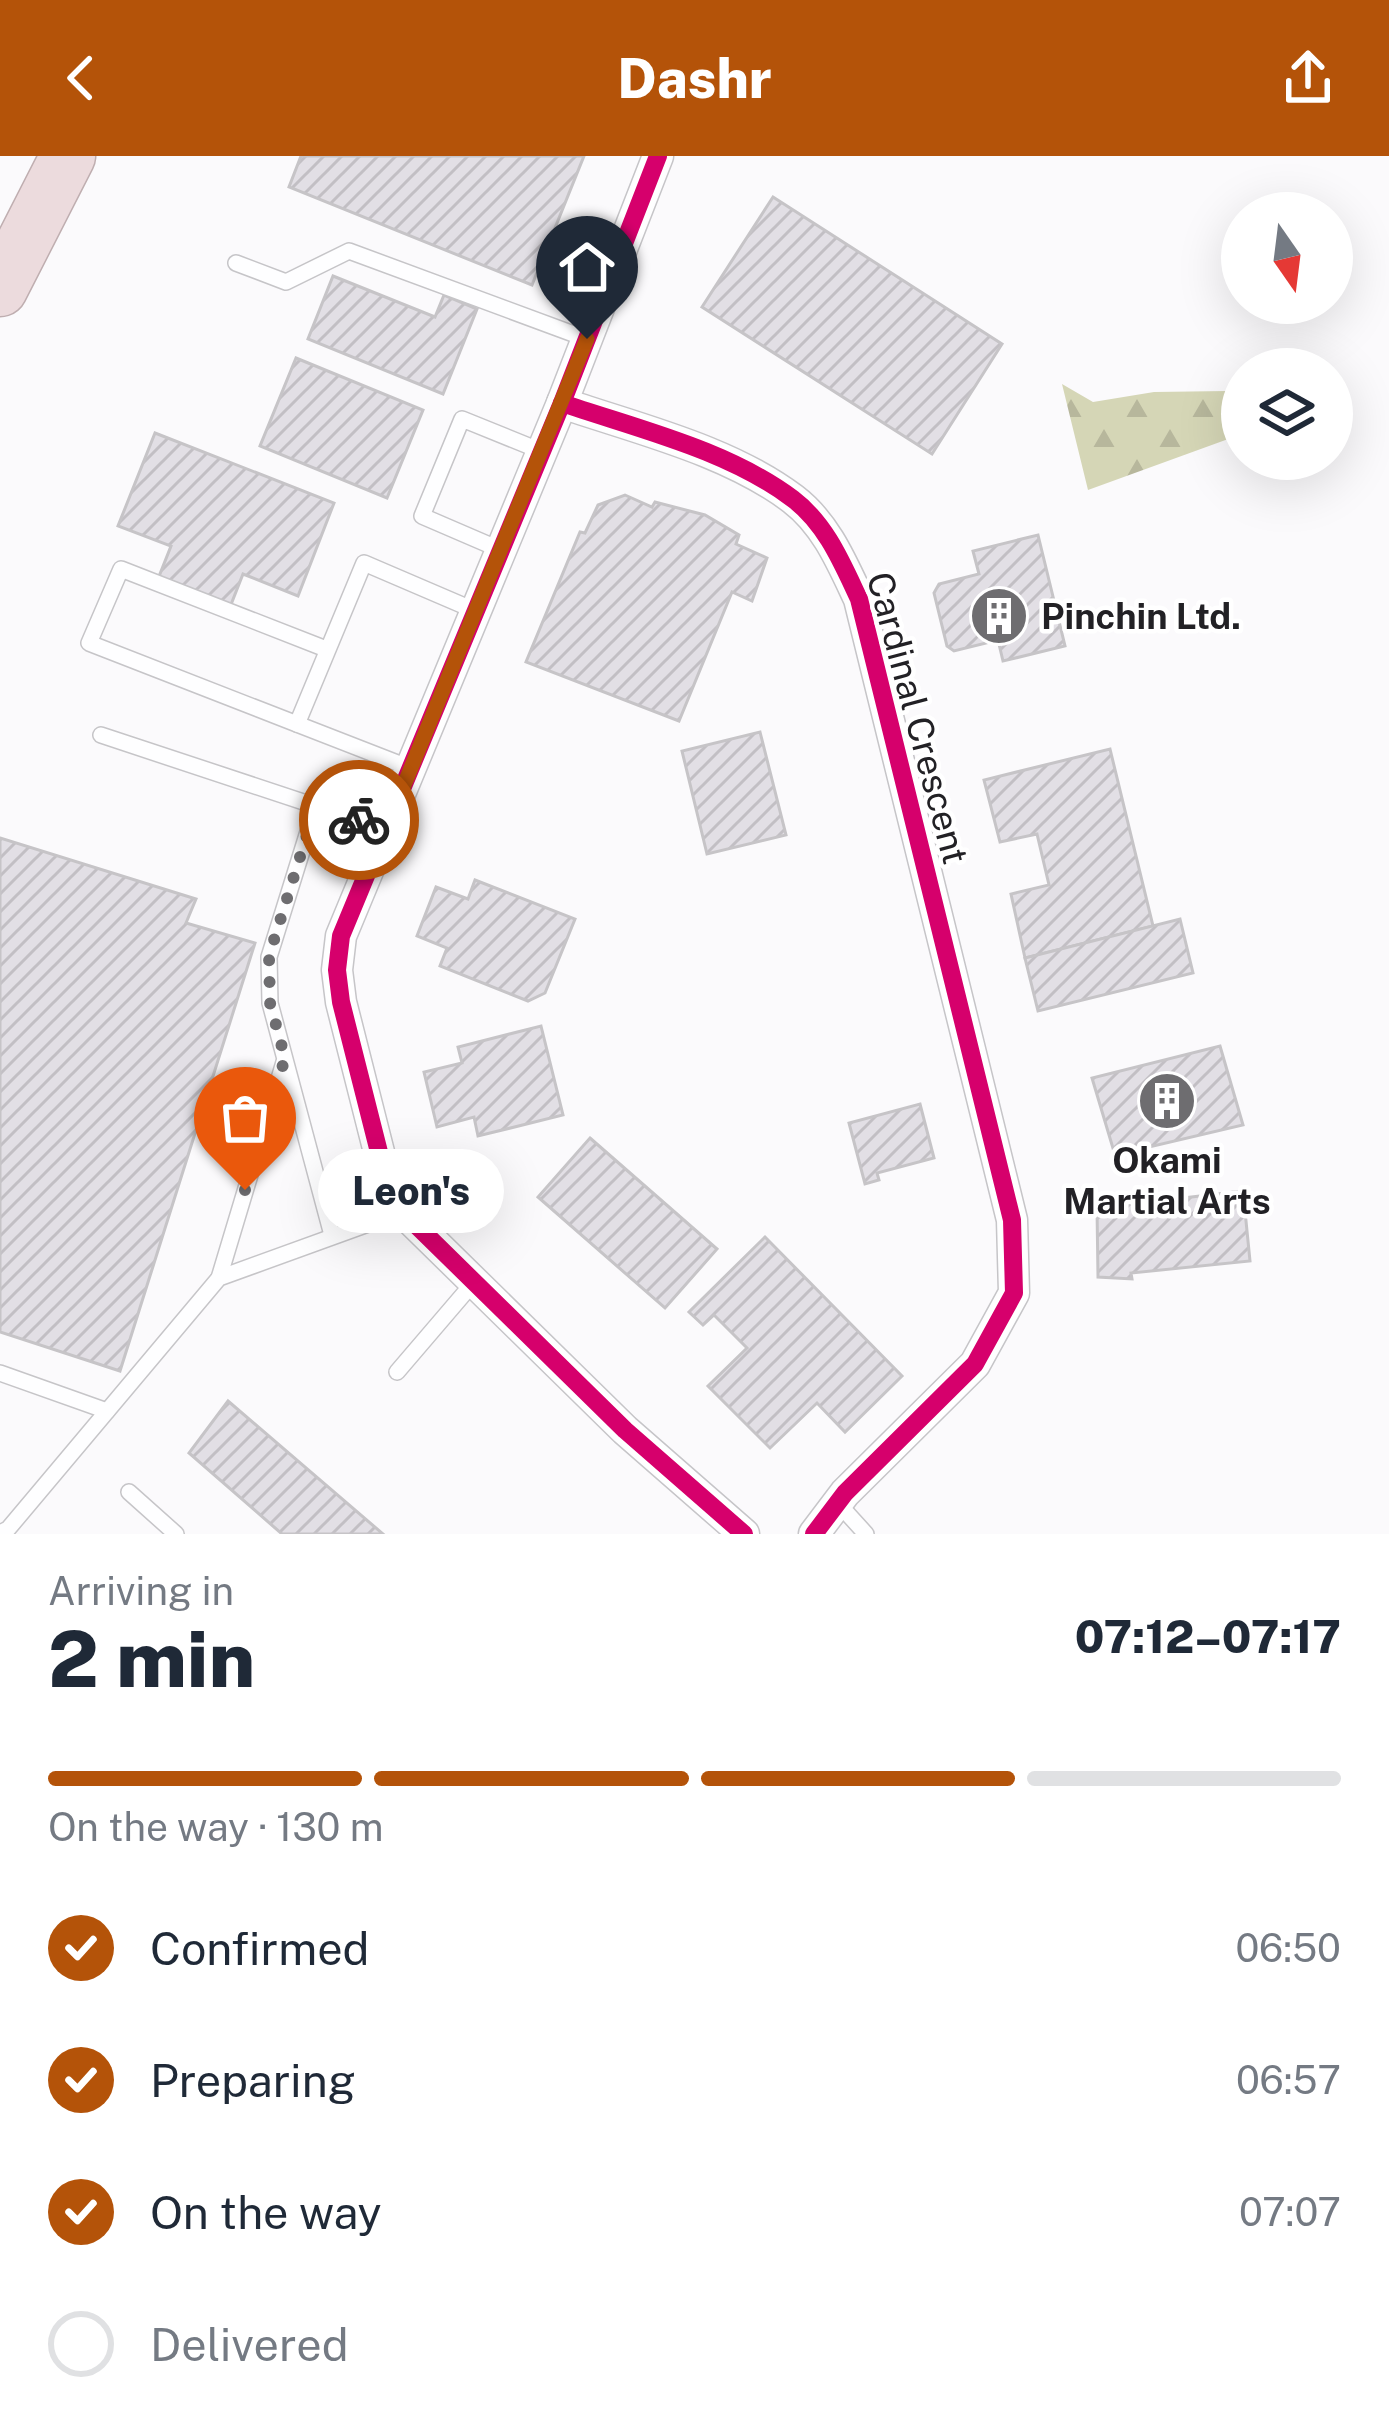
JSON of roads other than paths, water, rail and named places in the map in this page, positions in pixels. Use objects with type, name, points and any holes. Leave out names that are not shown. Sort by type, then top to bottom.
[{"type":"highway","points":[[0,289],[68,156]]},
{"type":"street","points":[[658,156],[562,403],[341,936],[338,970],[341,1002],[382,1164],[404,1210],[625,1430],[743,1534]]},
{"type":"street","name":"Cardinal Crescent","points":[[562,403],[747,471],[796,500],[832,542],[859,599],[1012,1220],[1014,1293],[975,1364],[837,1502],[814,1534]]},
{"type":"lane","points":[[236,262],[286,282],[350,251],[587,339]]},
{"type":"lane","points":[[501,550],[422,516],[462,419],[542,451]]},
{"type":"lane","points":[[297,724],[364,562],[476,610]]},
{"type":"lane","points":[[326,649],[121,569],[89,643],[410,769]]},
{"type":"lane","points":[[100,735],[386,829]]},
{"type":"lane","points":[[316,806],[269,956],[270,1003],[332,1235]]},
{"type":"lane","points":[[0,1533],[219,1278],[285,1058]]},
{"type":"lane","points":[[219,1278],[404,1210]]},
{"type":"lane","points":[[398,1372],[474,1282]]},
{"type":"lane","points":[[0,1373],[107,1412]]},
{"type":"lane","points":[[129,1492],[176,1534]]},
{"type":"lane","points":[[837,1502],[866,1534]]},
{"type":"place","name":"Pinchin Ltd.","points":[[999,616]]},
{"type":"place","name":"Okami Martial Arts","points":[[1167,1101]]},
{"type":"place","name":"Leon's","points":[[245,1190]]}]
